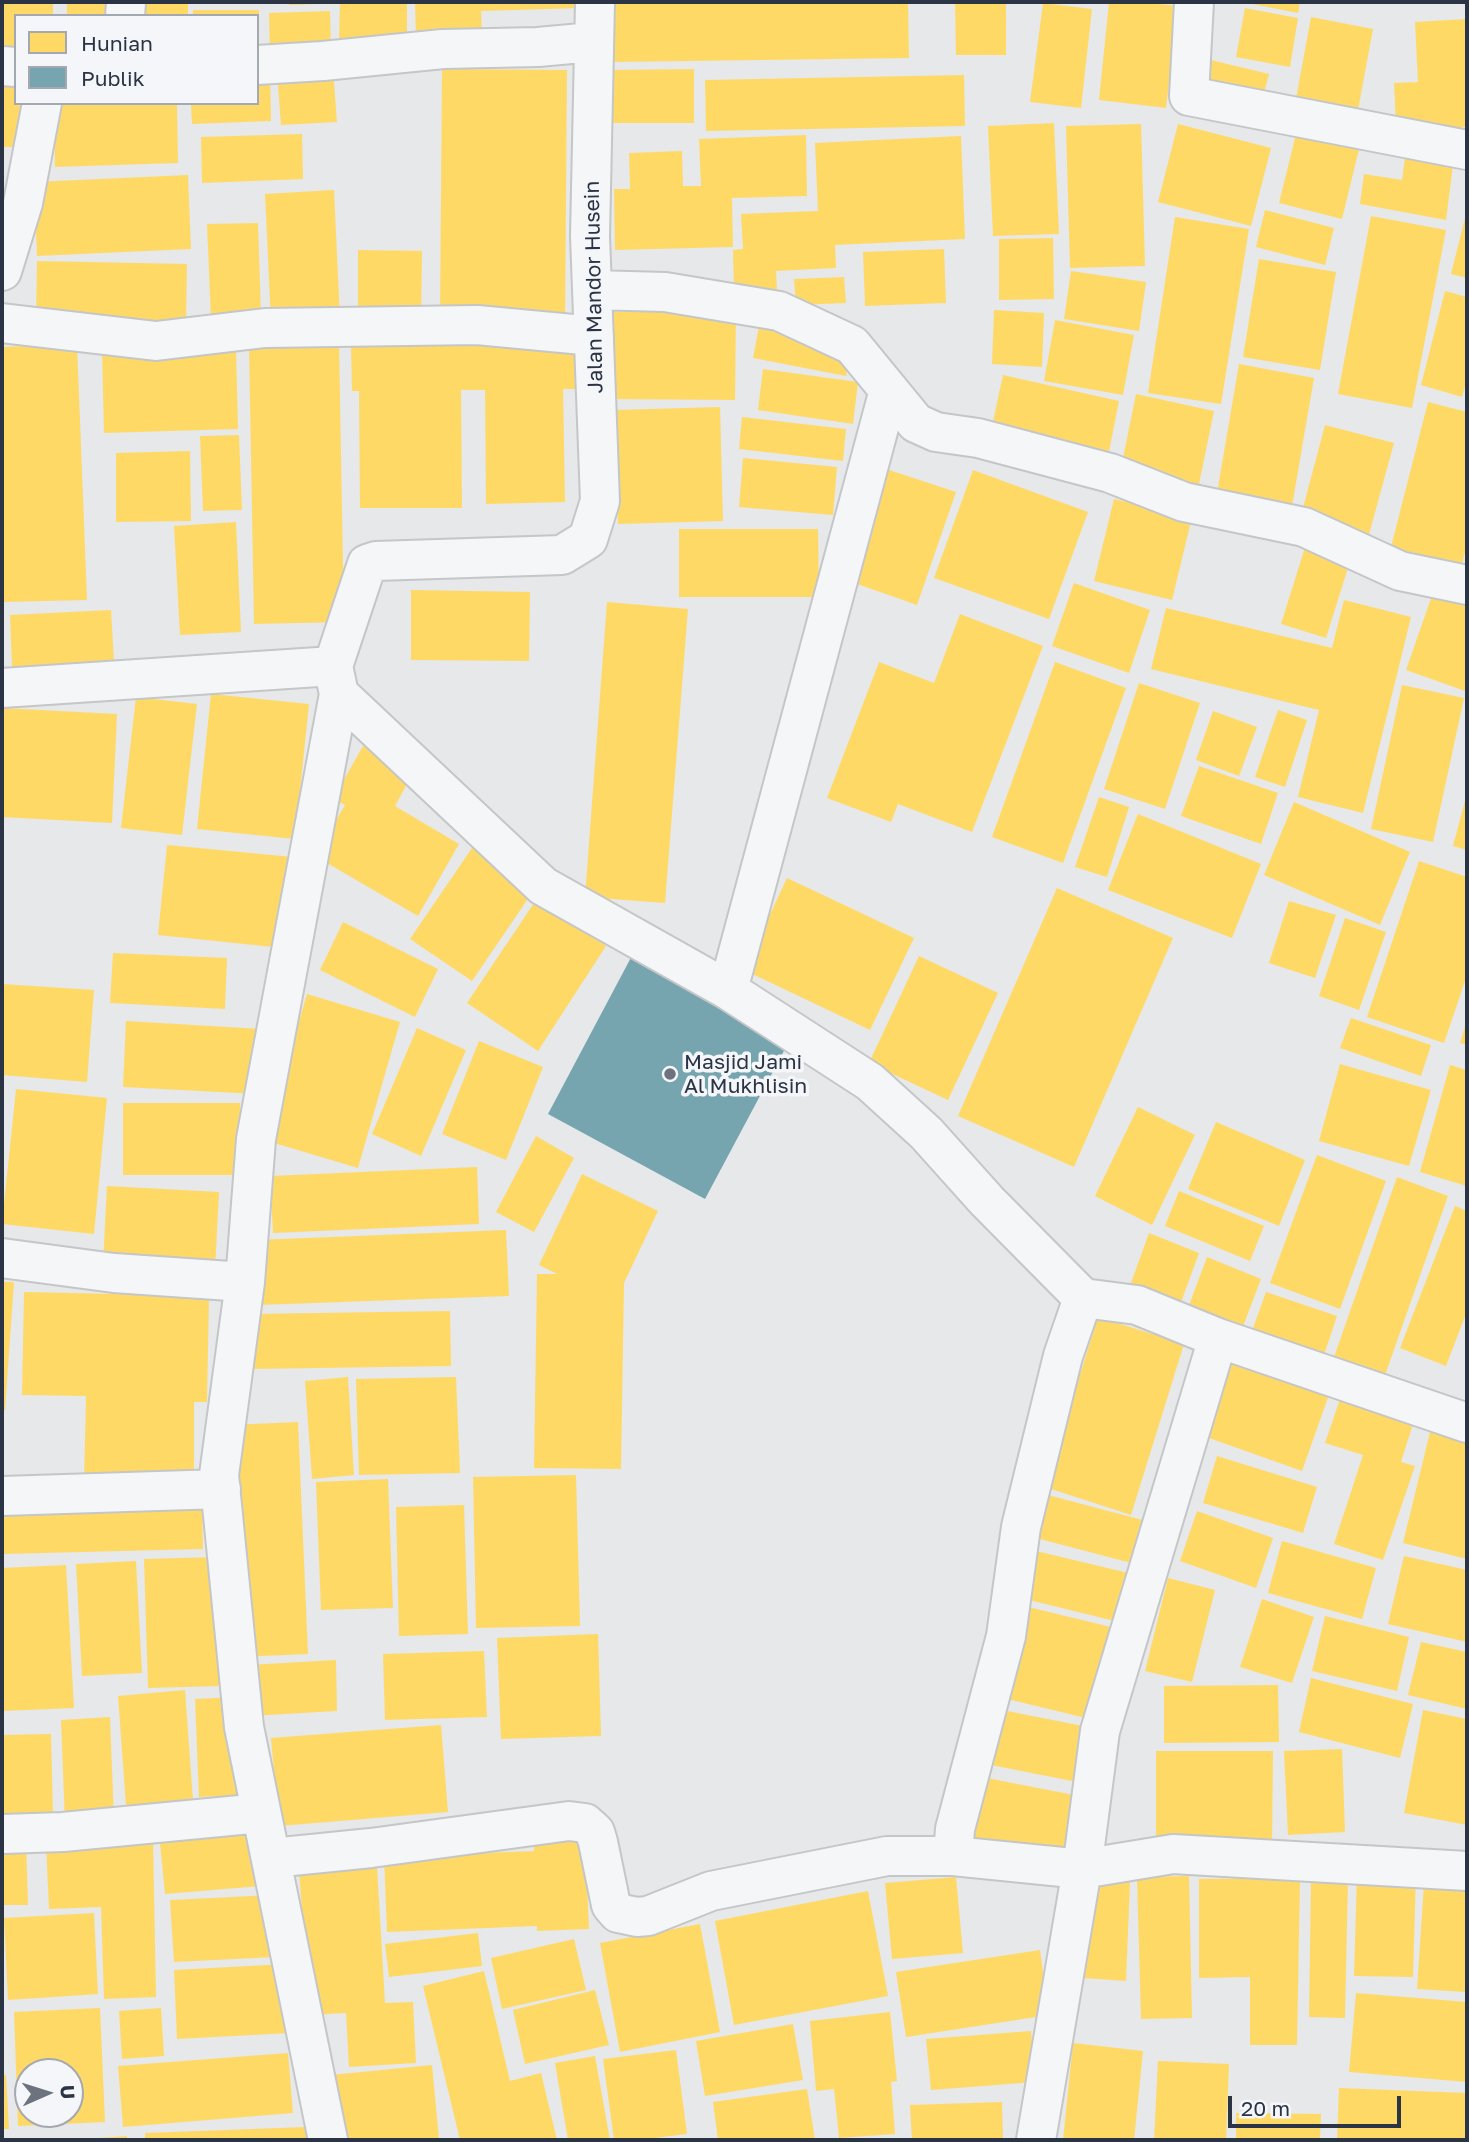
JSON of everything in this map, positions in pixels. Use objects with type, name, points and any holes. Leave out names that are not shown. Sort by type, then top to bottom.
[{"type":"street","name":"Jalan Mandor Husein","points":[[336,680],[367,564],[376,561],[562,555],[588,539],[600,501],[590,236],[595,2]]},
{"type":"street","points":[[1194,2],[1189,96],[1467,150]]},
{"type":"street","points":[[259,65],[443,49],[593,43]]},
{"type":"street","points":[[2,271],[23,203],[42,105]]},
{"type":"street","points":[[592,290],[665,292],[779,311],[852,345],[916,423],[936,432],[978,438],[1111,473],[1184,502],[1304,527],[1401,571],[1467,585]]},
{"type":"street","points":[[2,323],[156,341],[265,328],[477,325],[594,336]]},
{"type":"street","points":[[728,990],[889,390]]},
{"type":"street","points":[[328,2140],[244,1727],[219,1475],[245,1282],[256,1139],[336,680]]},
{"type":"street","points":[[2,688],[336,680],[543,886],[728,990],[870,1082],[926,1133],[987,1201],[1083,1298],[1137,1305],[1218,1338],[1467,1423]]},
{"type":"street","points":[[2,1258],[114,1273],[245,1282]]},
{"type":"street","points":[[953,1856],[954,1829],[1006,1636],[1021,1527],[1062,1356],[1083,1298]]},
{"type":"street","points":[[1036,2140],[1082,1869],[1100,1731],[1218,1338]]},
{"type":"street","points":[[2,1496],[221,1489]]},
{"type":"street","points":[[2,1834],[63,1832],[261,1813]]},
{"type":"street","points":[[272,1858],[370,1848],[569,1821],[585,1823],[595,1832],[611,1905],[618,1913],[637,1917],[648,1916],[711,1891],[887,1856],[953,1856],[1082,1869],[1173,1854],[1467,1871]]},
{"type":"building: Hunian","points":[[2,2],[53,2],[53,14],[14,14],[14,56],[2,56]]},
{"type":"building: Hunian","points":[[67,2],[114,2],[114,14],[67,14]]},
{"type":"building: Hunian","points":[[136,2],[188,2],[188,14],[136,14]]},
{"type":"building: Hunian","points":[[289,2],[319,2],[319,4],[289,5]]},
{"type":"building: Hunian","points":[[340,2],[407,2],[407,42],[339,41]]},
{"type":"building: Hunian","points":[[415,2],[580,2],[580,8],[481,11],[482,37],[416,39]]},
{"type":"building: Hunian","points":[[612,2],[908,2],[909,58],[613,62]]},
{"type":"building: Hunian","points":[[955,2],[1006,2],[1006,55],[956,55]]},
{"type":"building: Hunian","points":[[1109,2],[1178,6],[1166,108],[1099,100]]},
{"type":"building: Hunian","points":[[1242,2],[1300,2],[1298,13]]},
{"type":"building: Hunian","points":[[1043,3],[1092,9],[1081,108],[1030,102]]},
{"type":"building: Hunian","points":[[1245,8],[1298,18],[1290,67],[1236,57]]},
{"type":"building: Hunian","points":[[193,10],[259,10],[259,14],[193,14]]},
{"type":"building: Hunian","points":[[330,11],[331,53],[270,56],[269,13]]},
{"type":"building: Hunian","points":[[1311,17],[1373,29],[1356,121],[1294,110]]},
{"type":"building: Hunian","points":[[1467,19],[1467,127],[1421,130],[1396,126],[1394,83],[1418,82],[1415,22]]},
{"type":"building: Hunian","points":[[1211,60],[1269,74],[1261,104],[1204,90]]},
{"type":"building: Hunian","points":[[333,69],[337,122],[281,125],[277,72]]},
{"type":"building: Hunian","points":[[442,69],[567,70],[565,321],[440,320]]},
{"type":"building: Hunian","points":[[694,69],[694,123],[607,123],[606,70]]},
{"type":"building: Hunian","points":[[259,72],[270,72],[271,121],[192,124],[191,105],[259,105]]},
{"type":"building: Hunian","points":[[964,75],[965,126],[706,131],[705,80]]},
{"type":"building: Hunian","points":[[2,76],[14,77],[14,105],[26,105],[25,147],[2,147]]},
{"type":"building: Hunian","points":[[54,105],[177,105],[178,163],[55,167]]},
{"type":"building: Hunian","points":[[1054,123],[1059,234],[993,236],[988,126]]},
{"type":"building: Hunian","points":[[1141,124],[1145,266],[1070,268],[1066,126]]},
{"type":"building: Hunian","points":[[1178,124],[1271,148],[1251,226],[1158,202]]},
{"type":"building: Hunian","points":[[1297,130],[1360,145],[1342,219],[1279,203]]},
{"type":"building: Hunian","points":[[302,134],[303,179],[202,183],[201,137]]},
{"type":"building: Hunian","points":[[806,135],[807,196],[732,198],[733,247],[615,250],[614,189],[630,189],[629,153],[682,151],[683,186],[701,186],[699,139]]},
{"type":"building: Hunian","points":[[961,136],[965,239],[835,245],[836,268],[776,271],[777,291],[734,292],[733,250],[743,249],[741,214],[818,211],[815,143]]},
{"type":"building: Hunian","points":[[1406,150],[1454,157],[1446,220],[1360,204],[1364,174],[1402,180]]},
{"type":"building: Hunian","points":[[188,175],[191,249],[37,256],[34,182]]},
{"type":"building: Hunian","points":[[334,190],[340,320],[271,323],[265,194]]},
{"type":"building: Hunian","points":[[1265,210],[1334,228],[1325,265],[1256,247]]},
{"type":"building: Hunian","points":[[1467,214],[1467,278],[1451,274]]},
{"type":"building: Hunian","points":[[1371,216],[1446,230],[1412,408],[1338,394]]},
{"type":"building: Hunian","points":[[1175,217],[1249,229],[1221,404],[1148,393]]},
{"type":"building: Hunian","points":[[258,223],[261,317],[211,319],[207,224]]},
{"type":"building: Hunian","points":[[1053,238],[1054,299],[999,300],[999,239]]},
{"type":"building: Hunian","points":[[944,249],[946,303],[865,306],[863,252]]},
{"type":"building: Hunian","points":[[358,250],[422,251],[421,323],[358,322]]},
{"type":"building: Hunian","points":[[1259,259],[1336,272],[1320,370],[1243,357]]},
{"type":"building: Hunian","points":[[37,261],[187,264],[186,326],[36,324]]},
{"type":"building: Hunian","points":[[1071,271],[1146,282],[1139,331],[1064,319]]},
{"type":"building: Hunian","points":[[844,277],[846,303],[796,305],[794,279]]},
{"type":"building: Hunian","points":[[1445,291],[1467,297],[1467,379],[1462,397],[1421,385]]},
{"type":"building: Hunian","points":[[994,310],[1044,313],[1042,367],[992,364]]},
{"type":"building: Hunian","points":[[604,312],[736,312],[735,400],[603,399]]},
{"type":"building: Hunian","points":[[1055,320],[1134,335],[1123,395],[1044,381]]},
{"type":"building: Hunian","points":[[759,326],[852,347],[846,376],[753,358]]},
{"type":"building: Hunian","points":[[339,343],[344,622],[254,624],[249,345]]},
{"type":"building: Hunian","points":[[77,344],[87,600],[3,602],[2,347]]},
{"type":"building: Hunian","points":[[579,344],[580,389],[563,389],[565,502],[486,504],[485,390],[461,390],[462,508],[360,508],[359,391],[352,391],[351,346]]},
{"type":"building: Hunian","points":[[236,348],[238,429],[104,433],[102,351]]},
{"type":"building: Hunian","points":[[1239,364],[1314,378],[1291,512],[1216,499]]},
{"type":"building: Hunian","points":[[763,369],[858,382],[853,424],[758,410]]},
{"type":"building: Hunian","points":[[1003,375],[1119,401],[1108,457],[991,431]]},
{"type":"building: Hunian","points":[[1136,394],[1214,411],[1198,489],[1120,473]]},
{"type":"building: Hunian","points":[[1428,402],[1467,412],[1467,543],[1462,565],[1391,547]]},
{"type":"building: Hunian","points":[[720,407],[723,521],[618,524],[615,410]]},
{"type":"building: Hunian","points":[[742,417],[846,429],[843,461],[739,449]]},
{"type":"building: Hunian","points":[[1325,425],[1394,443],[1368,538],[1300,519]]},
{"type":"building: Hunian","points":[[239,435],[242,510],[203,511],[200,436]]},
{"type":"building: Hunian","points":[[190,451],[191,521],[116,522],[116,453]]},
{"type":"building: Hunian","points":[[743,458],[837,467],[833,515],[739,507]]},
{"type":"building: Hunian","points":[[880,467],[956,492],[917,605],[843,579]]},
{"type":"building: Hunian","points":[[973,470],[1088,512],[1049,619],[934,578]]},
{"type":"building: Hunian","points":[[1114,499],[1192,517],[1172,600],[1094,581]]},
{"type":"building: Hunian","points":[[236,522],[241,632],[180,635],[174,526]]},
{"type":"building: Hunian","points":[[679,529],[818,529],[819,597],[679,597]]},
{"type":"building: Hunian","points":[[1307,541],[1352,555],[1326,638],[1281,624]]},
{"type":"building: Hunian","points":[[1074,583],[1150,610],[1129,673],[1052,646]]},
{"type":"building: Hunian","points":[[1436,584],[1467,595],[1465,691],[1406,670]]},
{"type":"building: Hunian","points":[[411,590],[530,592],[529,661],[411,660]]},
{"type":"building: Hunian","points":[[1344,600],[1411,617],[1363,813],[1298,797],[1319,710],[1151,669],[1166,608],[1332,648]]},
{"type":"building: Hunian","points":[[607,602],[688,609],[665,903],[585,897]]},
{"type":"building: Hunian","points":[[111,610],[114,663],[12,668],[10,615]]},
{"type":"building: Hunian","points":[[960,614],[1043,646],[972,832],[898,804],[891,822],[827,798],[879,662],[934,683]]},
{"type":"building: Hunian","points":[[1055,662],[1126,688],[1063,863],[992,837]]},
{"type":"building: Hunian","points":[[1139,683],[1200,703],[1165,809],[1104,789]]},
{"type":"building: Hunian","points":[[1402,685],[1464,698],[1433,842],[1371,829]]},
{"type":"building: Hunian","points":[[211,694],[309,704],[295,839],[197,829]]},
{"type":"building: Hunian","points":[[136,697],[197,704],[182,835],[121,828]]},
{"type":"building: Hunian","points":[[2,708],[117,714],[112,823],[2,817]]},
{"type":"building: Hunian","points":[[1278,710],[1307,720],[1285,787],[1255,777]]},
{"type":"building: Hunian","points":[[1213,711],[1257,727],[1239,776],[1196,760]]},
{"type":"building: Hunian","points":[[363,746],[412,775],[395,806],[459,844],[418,916],[315,856],[345,805],[333,799]]},
{"type":"building: Hunian","points":[[1199,766],[1278,793],[1261,844],[1181,816]]},
{"type":"building: Hunian","points":[[1099,797],[1129,807],[1107,877],[1075,867]]},
{"type":"building: Hunian","points":[[1467,797],[1467,850],[1453,846]]},
{"type":"building: Hunian","points":[[1294,802],[1410,852],[1380,925],[1264,875]]},
{"type":"building: Hunian","points":[[1138,814],[1261,864],[1232,938],[1108,890]]},
{"type":"building: Hunian","points":[[167,845],[293,857],[283,948],[158,935]]},
{"type":"building: Hunian","points":[[474,845],[536,887],[472,981],[410,939]]},
{"type":"building: Hunian","points":[[1419,861],[1467,877],[1467,975],[1444,1043],[1367,1017]]},
{"type":"building: Hunian","points":[[787,878],[914,938],[870,1030],[744,970]]},
{"type":"building: Hunian","points":[[1057,888],[1173,938],[1074,1167],[958,1116]]},
{"type":"building: Hunian","points":[[536,900],[606,946],[538,1051],[467,1003]]},
{"type":"building: Hunian","points":[[1289,901],[1336,915],[1315,978],[1269,963]]},
{"type":"building: Hunian","points":[[1345,918],[1386,932],[1359,1010],[1319,996]]},
{"type":"building: Hunian","points":[[343,922],[438,969],[415,1017],[320,970]]},
{"type":"building: Hunian","points":[[113,953],[227,958],[225,1009],[110,1003]]},
{"type":"building: Hunian","points":[[919,956],[998,993],[948,1100],[869,1063]]},
{"type":"building: Hunian","points":[[2,984],[94,990],[87,1082],[2,1075]]},
{"type":"building: Hunian","points":[[307,994],[400,1022],[358,1168],[264,1140]]},
{"type":"building: Hunian","points":[[1351,1018],[1431,1045],[1421,1076],[1340,1048]]},
{"type":"building: Hunian","points":[[1467,1020],[1467,1045],[1460,1043]]},
{"type":"building: Hunian","points":[[126,1021],[261,1029],[258,1094],[123,1087]]},
{"type":"building: Hunian","points":[[417,1028],[466,1050],[421,1156],[372,1134]]},
{"type":"building: Hunian","points":[[479,1041],[543,1067],[506,1160],[442,1134]]},
{"type":"building: Hunian","points":[[1340,1064],[1431,1090],[1409,1166],[1319,1141]]},
{"type":"building: Hunian","points":[[1450,1065],[1467,1070],[1467,1186],[1420,1172]]},
{"type":"building: Hunian","points":[[16,1089],[107,1098],[94,1234],[2,1224]]},
{"type":"building: Hunian","points":[[123,1103],[240,1103],[240,1175],[123,1175]]},
{"type":"building: Hunian","points":[[1138,1107],[1195,1135],[1152,1225],[1095,1196]]},
{"type":"building: Hunian","points":[[1216,1122],[1305,1160],[1279,1226],[1188,1189]]},
{"type":"building: Hunian","points":[[536,1136],[574,1158],[534,1232],[496,1212]]},
{"type":"building: Hunian","points":[[1317,1155],[1386,1181],[1340,1309],[1270,1283]]},
{"type":"building: Hunian","points":[[477,1167],[479,1224],[273,1233],[270,1176]]},
{"type":"building: Hunian","points":[[582,1174],[658,1211],[624,1283],[621,1469],[534,1468],[537,1274],[557,1274],[539,1265]]},
{"type":"building: Hunian","points":[[1397,1177],[1448,1196],[1384,1378],[1333,1360]]},
{"type":"building: Hunian","points":[[107,1186],[219,1192],[215,1271],[103,1264]]},
{"type":"building: Hunian","points":[[1179,1191],[1264,1226],[1250,1261],[1165,1226]]},
{"type":"building: Hunian","points":[[1455,1206],[1467,1211],[1467,1311],[1446,1366],[1400,1348]]},
{"type":"building: Hunian","points":[[506,1230],[509,1296],[258,1305],[256,1240]]},
{"type":"building: Hunian","points":[[1149,1233],[1199,1253],[1177,1313],[1127,1294]]},
{"type":"building: Hunian","points":[[1207,1257],[1261,1279],[1239,1337],[1185,1316]]},
{"type":"building: Hunian","points":[[2,1282],[14,1282],[5,1410],[2,1410]]},
{"type":"building: Hunian","points":[[24,1292],[209,1296],[207,1402],[194,1402],[194,1482],[84,1485],[86,1396],[22,1395]]},
{"type":"building: Hunian","points":[[1266,1292],[1337,1316],[1320,1367],[1248,1342]]},
{"type":"building: Hunian","points":[[450,1311],[451,1366],[252,1369],[251,1314]]},
{"type":"building: Hunian","points":[[1098,1317],[1184,1344],[1131,1515],[1045,1487]]},
{"type":"building: Hunian","points":[[1224,1352],[1331,1389],[1302,1471],[1195,1433]]},
{"type":"building: Hunian","points":[[348,1377],[354,1475],[312,1479],[305,1381]]},
{"type":"building: Hunian","points":[[456,1377],[460,1473],[359,1475],[356,1379]]},
{"type":"building: Hunian","points":[[1340,1399],[1413,1424],[1401,1462],[1415,1466],[1383,1560],[1334,1544],[1363,1455],[1325,1443]]},
{"type":"building: Hunian","points":[[298,1422],[308,1654],[239,1657],[229,1425]]},
{"type":"building: Hunian","points":[[1431,1428],[1467,1437],[1467,1559],[1403,1543]]},
{"type":"building: Hunian","points":[[1217,1456],[1317,1487],[1303,1533],[1203,1503]]},
{"type":"building: Hunian","points":[[576,1475],[580,1626],[476,1628],[473,1477]]},
{"type":"building: Hunian","points":[[388,1479],[393,1608],[321,1610],[316,1482]]},
{"type":"building: Hunian","points":[[1048,1495],[1150,1522],[1139,1565],[1036,1538]]},
{"type":"building: Hunian","points":[[202,1496],[203,1549],[2,1554],[2,1501]]},
{"type":"building: Hunian","points":[[464,1505],[468,1634],[399,1636],[396,1507]]},
{"type":"building: Hunian","points":[[1197,1511],[1273,1538],[1256,1588],[1180,1561]]},
{"type":"building: Hunian","points":[[1282,1541],[1376,1568],[1362,1619],[1268,1593]]},
{"type":"building: Hunian","points":[[1036,1551],[1137,1575],[1127,1624],[1025,1599]]},
{"type":"building: Hunian","points":[[1404,1556],[1467,1570],[1467,1642],[1388,1624]]},
{"type":"building: Hunian","points":[[217,1557],[221,1686],[148,1688],[144,1559]]},
{"type":"building: Hunian","points":[[136,1561],[142,1673],[82,1676],[76,1564]]},
{"type":"building: Hunian","points":[[66,1565],[74,1708],[2,1711],[2,1568]]},
{"type":"building: Hunian","points":[[1168,1578],[1215,1590],[1192,1682],[1145,1671]]},
{"type":"building: Hunian","points":[[1262,1599],[1314,1617],[1292,1683],[1240,1667]]},
{"type":"building: Hunian","points":[[1020,1605],[1111,1627],[1090,1719],[999,1697]]},
{"type":"building: Hunian","points":[[1325,1616],[1409,1637],[1397,1691],[1312,1671]]},
{"type":"building: Hunian","points":[[598,1634],[601,1736],[501,1739],[497,1638]]},
{"type":"building: Hunian","points":[[1421,1642],[1467,1652],[1467,1709],[1408,1695]]},
{"type":"building: Hunian","points":[[484,1651],[487,1717],[385,1720],[383,1654]]},
{"type":"building: Hunian","points":[[336,1660],[337,1711],[251,1716],[249,1665]]},
{"type":"building: Hunian","points":[[1311,1678],[1413,1704],[1400,1758],[1299,1732]]},
{"type":"building: Hunian","points":[[1278,1685],[1279,1742],[1164,1743],[1164,1686]]},
{"type":"building: Hunian","points":[[185,1690],[194,1814],[127,1819],[118,1696]]},
{"type":"building: Hunian","points":[[236,1697],[239,1795],[199,1797],[195,1699]]},
{"type":"building: Hunian","points":[[997,1709],[1093,1728],[1082,1783],[986,1764]]},
{"type":"building: Hunian","points":[[1423,1710],[1467,1719],[1467,1825],[1404,1813]]},
{"type":"building: Hunian","points":[[110,1717],[114,1820],[65,1823],[61,1720]]},
{"type":"building: Hunian","points":[[441,1725],[448,1812],[279,1826],[271,1738]]},
{"type":"building: Hunian","points":[[51,1734],[53,1817],[2,1818],[2,1735]]},
{"type":"building: Hunian","points":[[1342,1749],[1345,1832],[1288,1835],[1284,1751]]},
{"type":"building: Hunian","points":[[1156,1751],[1273,1751],[1272,1845],[1156,1844]]},
{"type":"building: Hunian","points":[[977,1776],[1079,1796],[1065,1865],[964,1844]]},
{"type":"building: Hunian","points":[[256,1834],[261,1886],[165,1894],[160,1843]]},
{"type":"building: Hunian","points":[[585,1837],[589,1929],[537,1931],[537,1926],[387,1932],[384,1857],[534,1851],[534,1840]]},
{"type":"building: Hunian","points":[[153,1840],[156,1997],[104,1999],[101,1907],[49,1909],[46,1843]]},
{"type":"building: Hunian","points":[[26,1841],[28,1905],[2,1905],[2,1842]]},
{"type":"building: Hunian","points":[[377,1866],[385,2003],[413,2002],[416,2063],[349,2067],[346,2013],[310,2015],[299,1871]]},
{"type":"building: Hunian","points":[[1357,1872],[1416,1873],[1413,1977],[1354,1976]]},
{"type":"building: Hunian","points":[[1189,1876],[1192,2018],[1141,2019],[1137,1877]]},
{"type":"building: Hunian","points":[[956,1877],[963,1953],[892,1959],[885,1883]]},
{"type":"building: Hunian","points":[[1311,1877],[1348,1878],[1345,2018],[1309,2017]]},
{"type":"building: Hunian","points":[[1300,1878],[1297,2045],[1250,2045],[1250,1977],[1199,1978],[1199,1879]]},
{"type":"building: Hunian","points":[[1088,1881],[1130,1882],[1126,1981],[1084,1978]]},
{"type":"building: Hunian","points":[[1424,1883],[1467,1886],[1467,1992],[1417,1989]]},
{"type":"building: Hunian","points":[[868,1891],[888,1996],[734,2025],[715,1921]]},
{"type":"building: Hunian","points":[[273,1895],[276,1957],[174,1962],[170,1900]]},
{"type":"building: Hunian","points":[[94,1913],[98,1994],[8,2000],[4,1918]]},
{"type":"building: Hunian","points":[[700,1924],[720,2032],[620,2052],[600,1943]]},
{"type":"building: Hunian","points":[[478,1933],[482,1966],[389,1977],[385,1944]]},
{"type":"building: Hunian","points":[[574,1939],[586,1990],[502,2009],[491,1958]]},
{"type":"building: Hunian","points":[[1040,1950],[1049,2015],[906,2037],[896,1972]]},
{"type":"building: Hunian","points":[[286,1964],[290,2033],[177,2039],[174,1970]]},
{"type":"building: Hunian","points":[[484,1971],[510,2081],[541,2073],[557,2140],[460,2140],[423,1986]]},
{"type":"building: Hunian","points":[[595,1990],[609,2045],[525,2064],[513,2010]]},
{"type":"building: Hunian","points":[[1356,1993],[1467,2002],[1467,2082],[1349,2072]]},
{"type":"building: Hunian","points":[[100,2008],[105,2122],[84,2123],[84,2058],[16,2058],[14,2012]]},
{"type":"building: Hunian","points":[[161,2008],[164,2056],[122,2059],[119,2011]]},
{"type":"building: Hunian","points":[[890,2012],[897,2081],[891,2082],[895,2134],[839,2138],[834,2089],[816,2091],[810,2021]]},
{"type":"building: Hunian","points":[[793,2024],[803,2080],[705,2096],[696,2041]]},
{"type":"building: Hunian","points":[[1031,2031],[1035,2082],[931,2090],[926,2039]]},
{"type":"building: Hunian","points":[[1073,2043],[1143,2051],[1134,2140],[1063,2140]]},
{"type":"building: Hunian","points":[[676,2050],[687,2134],[614,2140],[603,2059]]},
{"type":"building: Hunian","points":[[288,2053],[293,2113],[123,2127],[118,2066]]},
{"type":"building: Hunian","points":[[595,2056],[610,2140],[568,2140],[555,2063]]},
{"type":"building: Hunian","points":[[1158,2061],[1229,2064],[1226,2140],[1154,2140]]},
{"type":"building: Hunian","points":[[432,2065],[439,2139],[337,2140],[331,2075]]},
{"type":"building: Hunian","points":[[2,2075],[6,2075],[9,2129],[2,2129]]},
{"type":"building: Hunian","points":[[1339,2088],[1467,2093],[1467,2140],[1337,2140]]},
{"type":"building: Hunian","points":[[807,2089],[815,2140],[718,2140],[713,2102]]},
{"type":"building: Hunian","points":[[1002,2102],[1003,2140],[912,2140],[910,2105]]},
{"type":"building: Hunian","points":[[1236,2113],[1321,2114],[1320,2140],[1236,2140]]},
{"type":"building: Hunian","points":[[306,2127],[309,2140],[145,2140],[145,2133]]},
{"type":"building: Hunian","points":[[127,2136],[127,2140],[100,2140],[100,2138]]},
{"type":"building: Publik","name":"Masjid Jami Al Mukhlisin","points":[[635,950],[793,1034],[705,1199],[548,1114]]},
{"type":"place","name":"Masjid Jami Al Mukhlisin","points":[[670,1074]]}]
